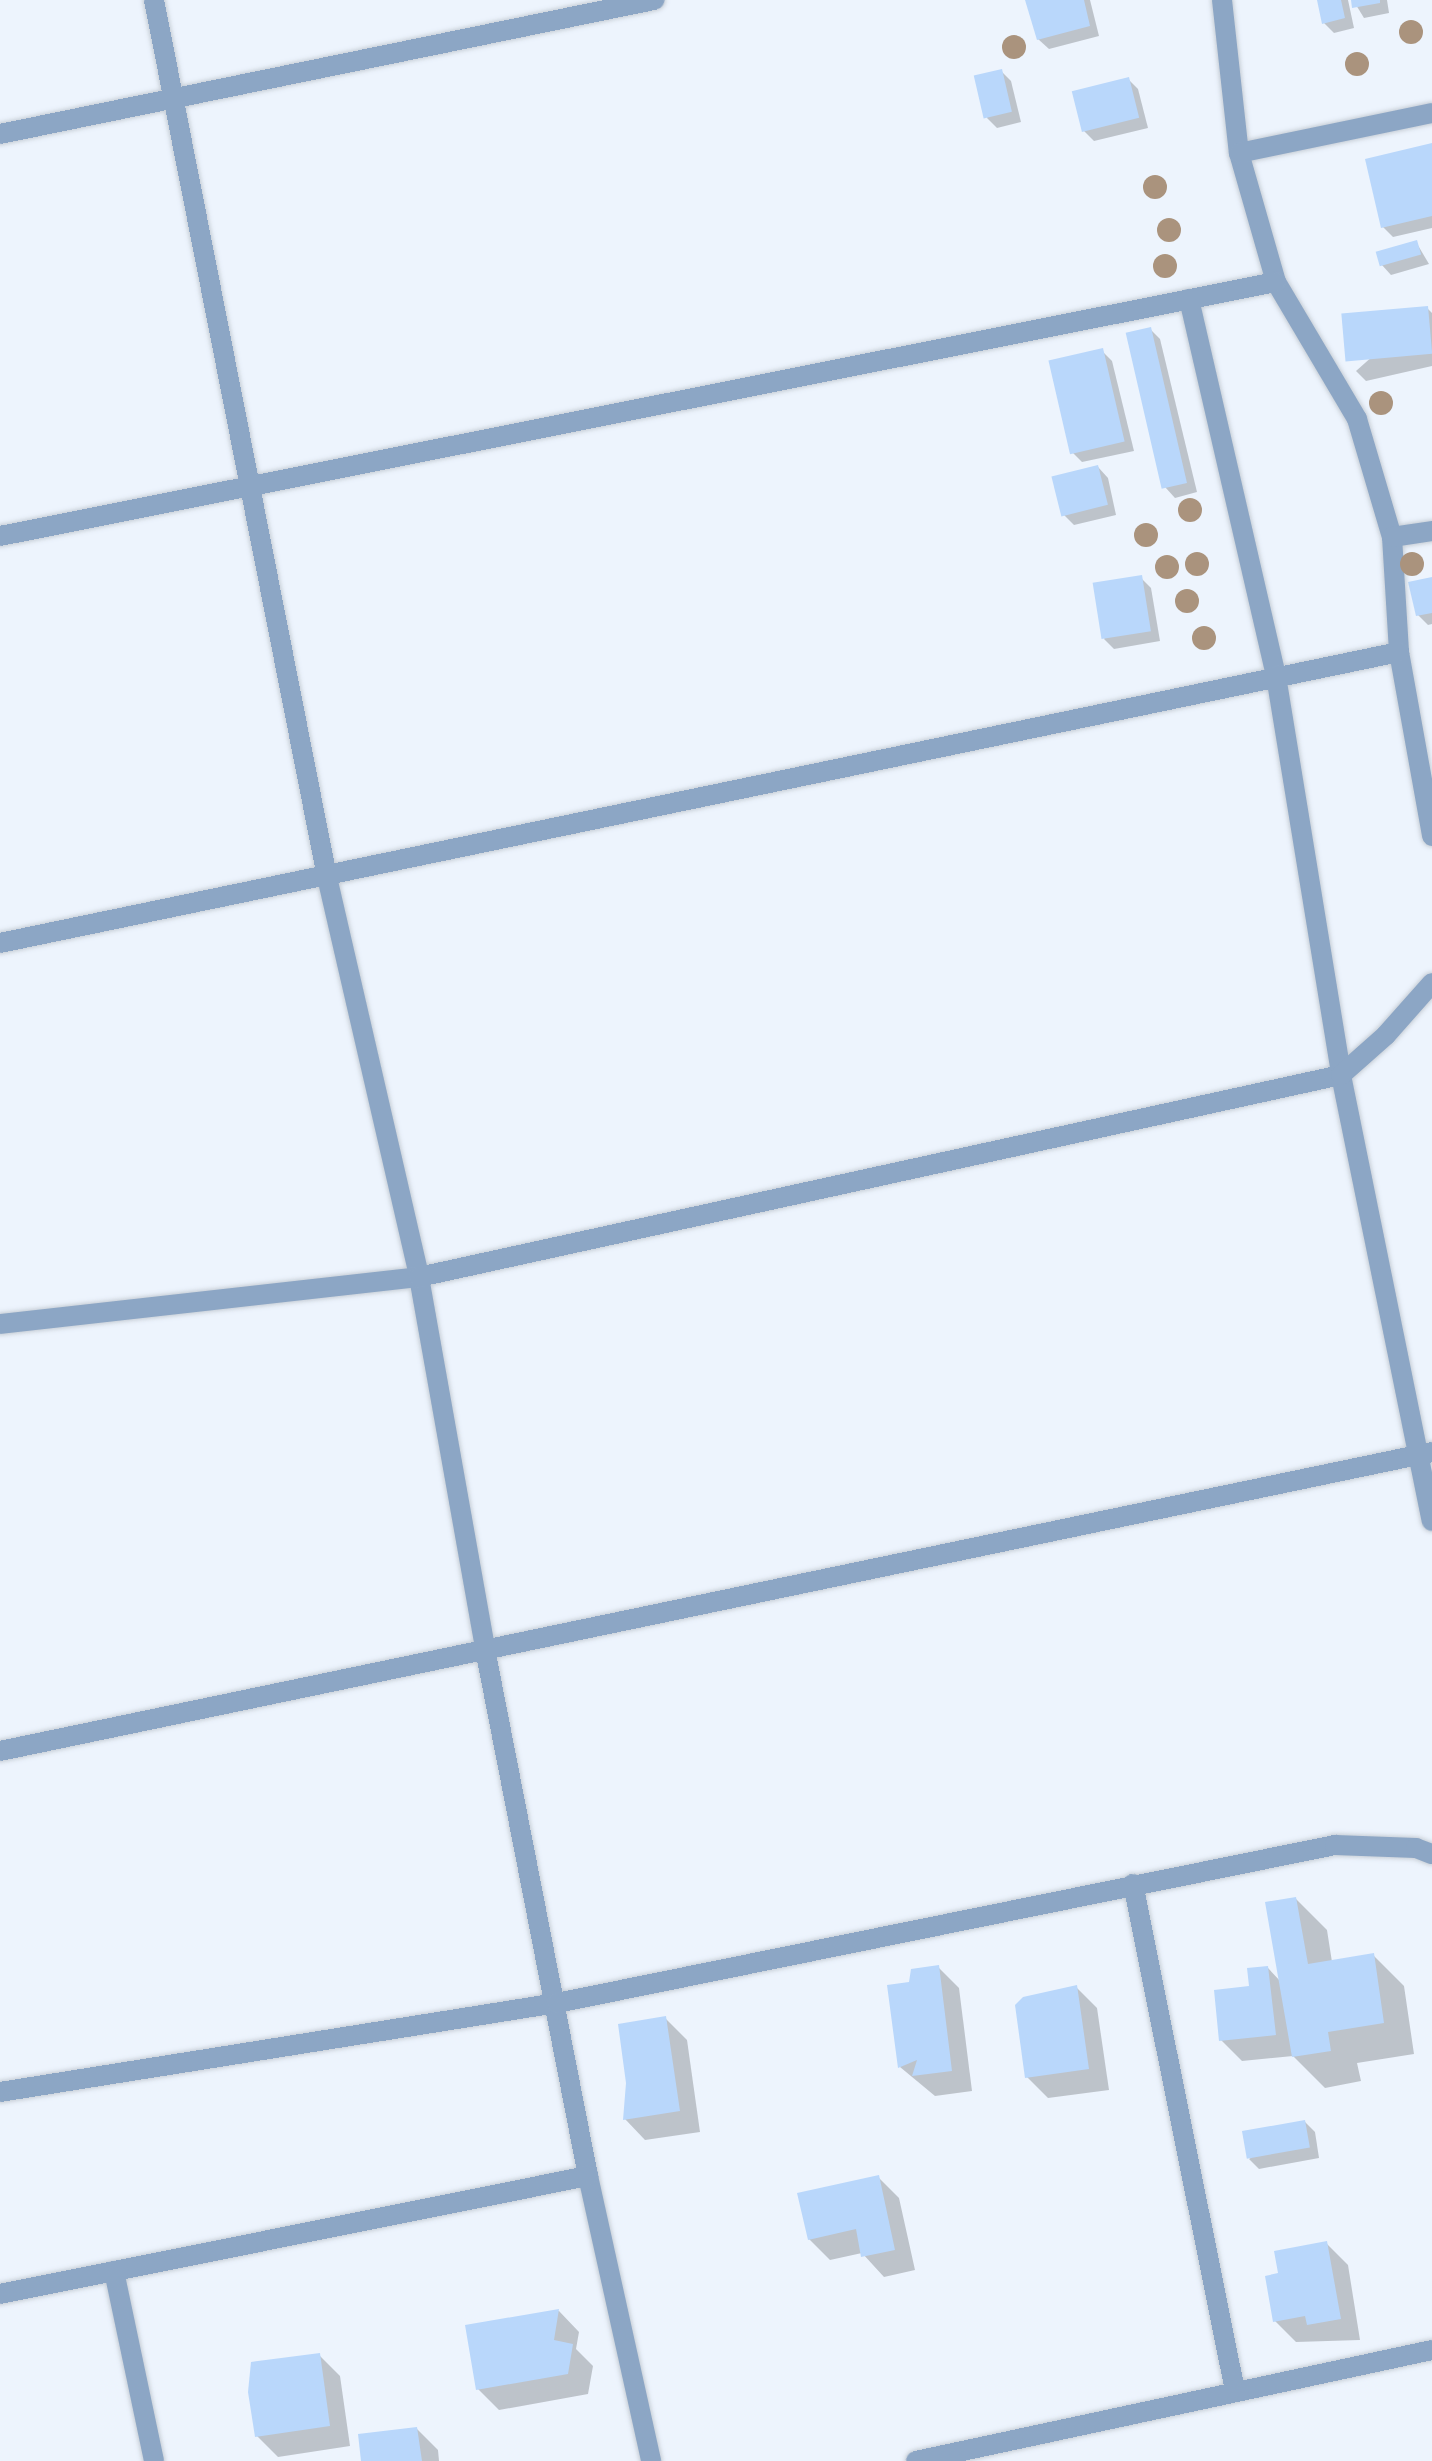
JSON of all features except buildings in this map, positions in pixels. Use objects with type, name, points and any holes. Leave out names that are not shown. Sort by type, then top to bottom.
[{"type":"street","points":[[154,0],[327,877],[419,1277],[485,1649],[557,2003],[588,2176],[651,2461]]},
{"type":"street","points":[[0,134],[654,0]]},
{"type":"street","points":[[1222,0],[1239,153],[1276,282],[1357,419],[1392,537],[1399,652],[1432,836]]},
{"type":"street","points":[[1239,153],[1432,113]]},
{"type":"street","points":[[0,536],[1276,282]]},
{"type":"street","points":[[1189,299],[1276,676],[1341,1075],[1425,1453],[1432,1521]]},
{"type":"street","points":[[1392,537],[1432,531]]},
{"type":"street","points":[[0,943],[1399,652]]},
{"type":"street","points":[[0,1324],[419,1277],[1341,1075],[1403,1018],[1432,983]]},
{"type":"street","points":[[0,1751],[1425,1453]]},
{"type":"street","points":[[0,2092],[557,2003],[1335,1845],[1416,1848],[1432,1854]]},
{"type":"street","points":[[1133,1884],[1235,2391]]},
{"type":"street","points":[[0,2294],[588,2176]]},
{"type":"street","points":[[114,2271],[154,2461]]},
{"type":"street","points":[[916,2461],[1432,2350]]}]
